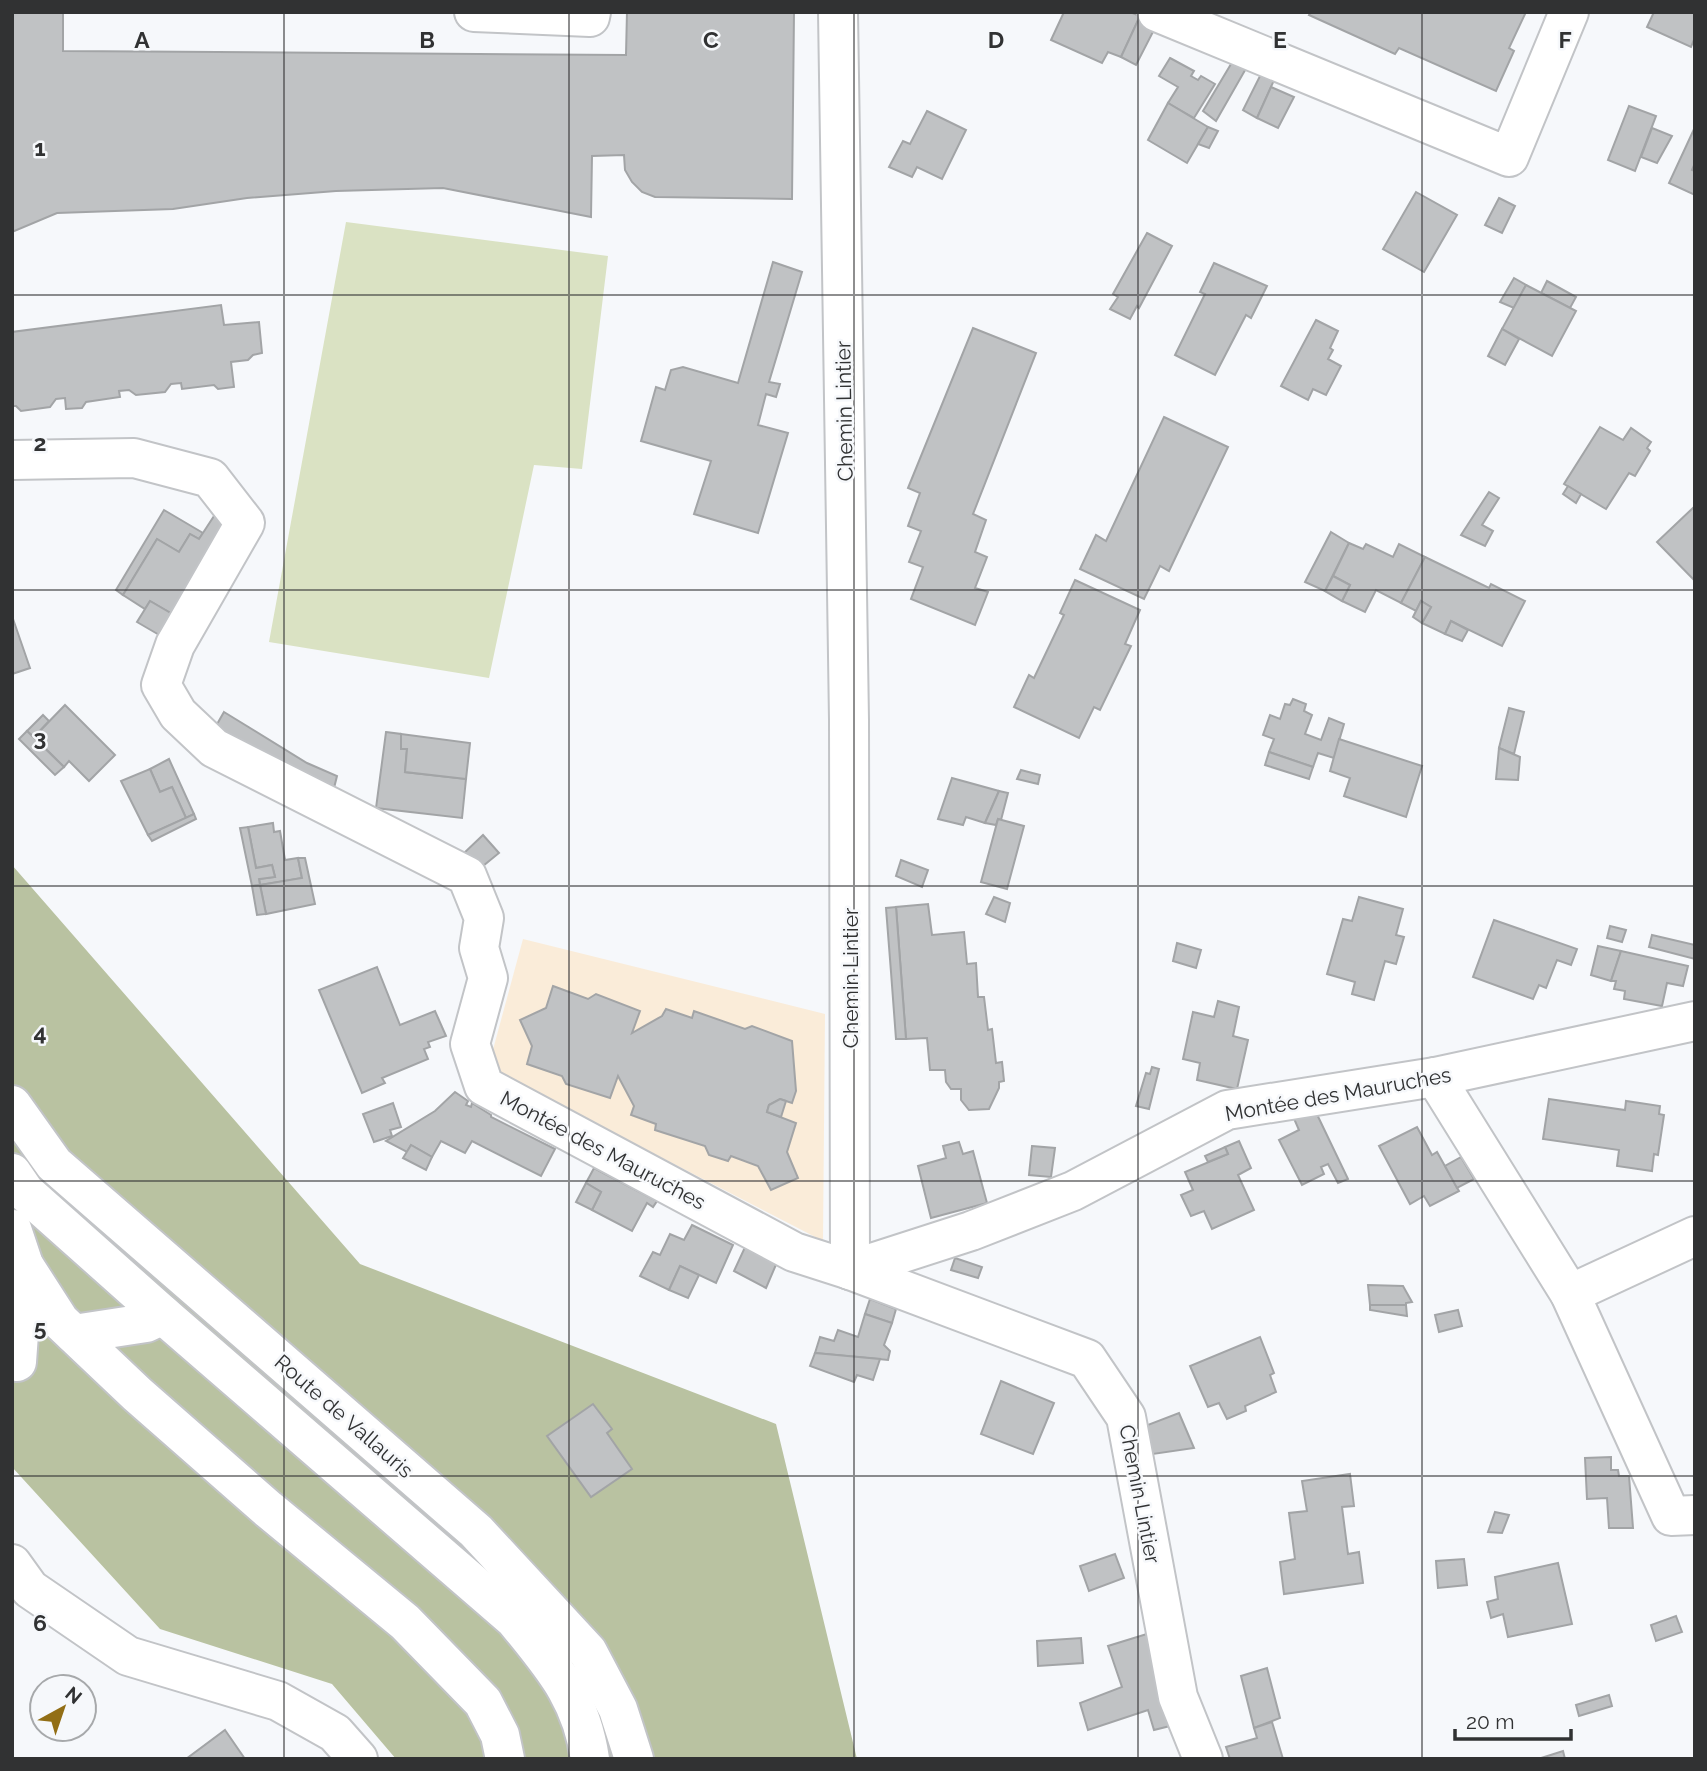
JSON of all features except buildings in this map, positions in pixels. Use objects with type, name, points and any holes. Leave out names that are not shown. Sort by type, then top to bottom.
[{"type":"street","points":[[474,12],[590,16],[590,12]]},
{"type":"street","name":"Chemin Lintier","points":[[838,12],[849,720],[850,1270],[1087,1359],[1126,1417],[1178,1697],[1203,1759]]},
{"type":"street","points":[[1157,12],[1509,157],[1569,12]]},
{"type":"street","name":"Montée des Mauruches","points":[[12,460],[134,458],[210,478],[245,523],[174,645],[161,685],[178,713],[214,748],[467,876],[484,918],[479,948],[488,978],[470,1044],[484,1086],[794,1252],[850,1270],[971,1231],[1073,1191],[1227,1110],[1435,1077],[1695,1021]]},
{"type":"street","points":[[1435,1077],[1570,1294],[1671,1516],[1695,1516]]},
{"type":"street","name":"Route de Vallauris","points":[[12,1105],[54,1164],[476,1531],[589,1652],[618,1709],[634,1759]]},
{"type":"street","name":"Route de Vallauris","points":[[12,1173],[25,1192],[163,1315],[514,1620],[562,1678],[586,1732],[590,1759]]},
{"type":"street","points":[[12,1228],[24,1265],[60,1321],[136,1394],[268,1509],[405,1622],[483,1702],[500,1735],[505,1759]]},
{"type":"street","points":[[1570,1294],[1695,1236]]},
{"type":"street","points":[[17,1362],[24,1265]]},
{"type":"street","points":[[74,1334],[146,1323],[163,1315]]},
{"type":"street","points":[[12,1564],[30,1588],[128,1656],[278,1701],[335,1733],[358,1759]]},
{"type":"shaded area","points":[[523,939],[825,1014],[823,1241],[488,1068]]},
{"type":"green space","points":[[346,222],[608,256],[582,469],[534,465],[489,678],[269,642]]},
{"type":"green space","points":[[12,865],[360,1264],[776,1424],[857,1759],[396,1759],[332,1684],[160,1629],[12,1467]]}]
